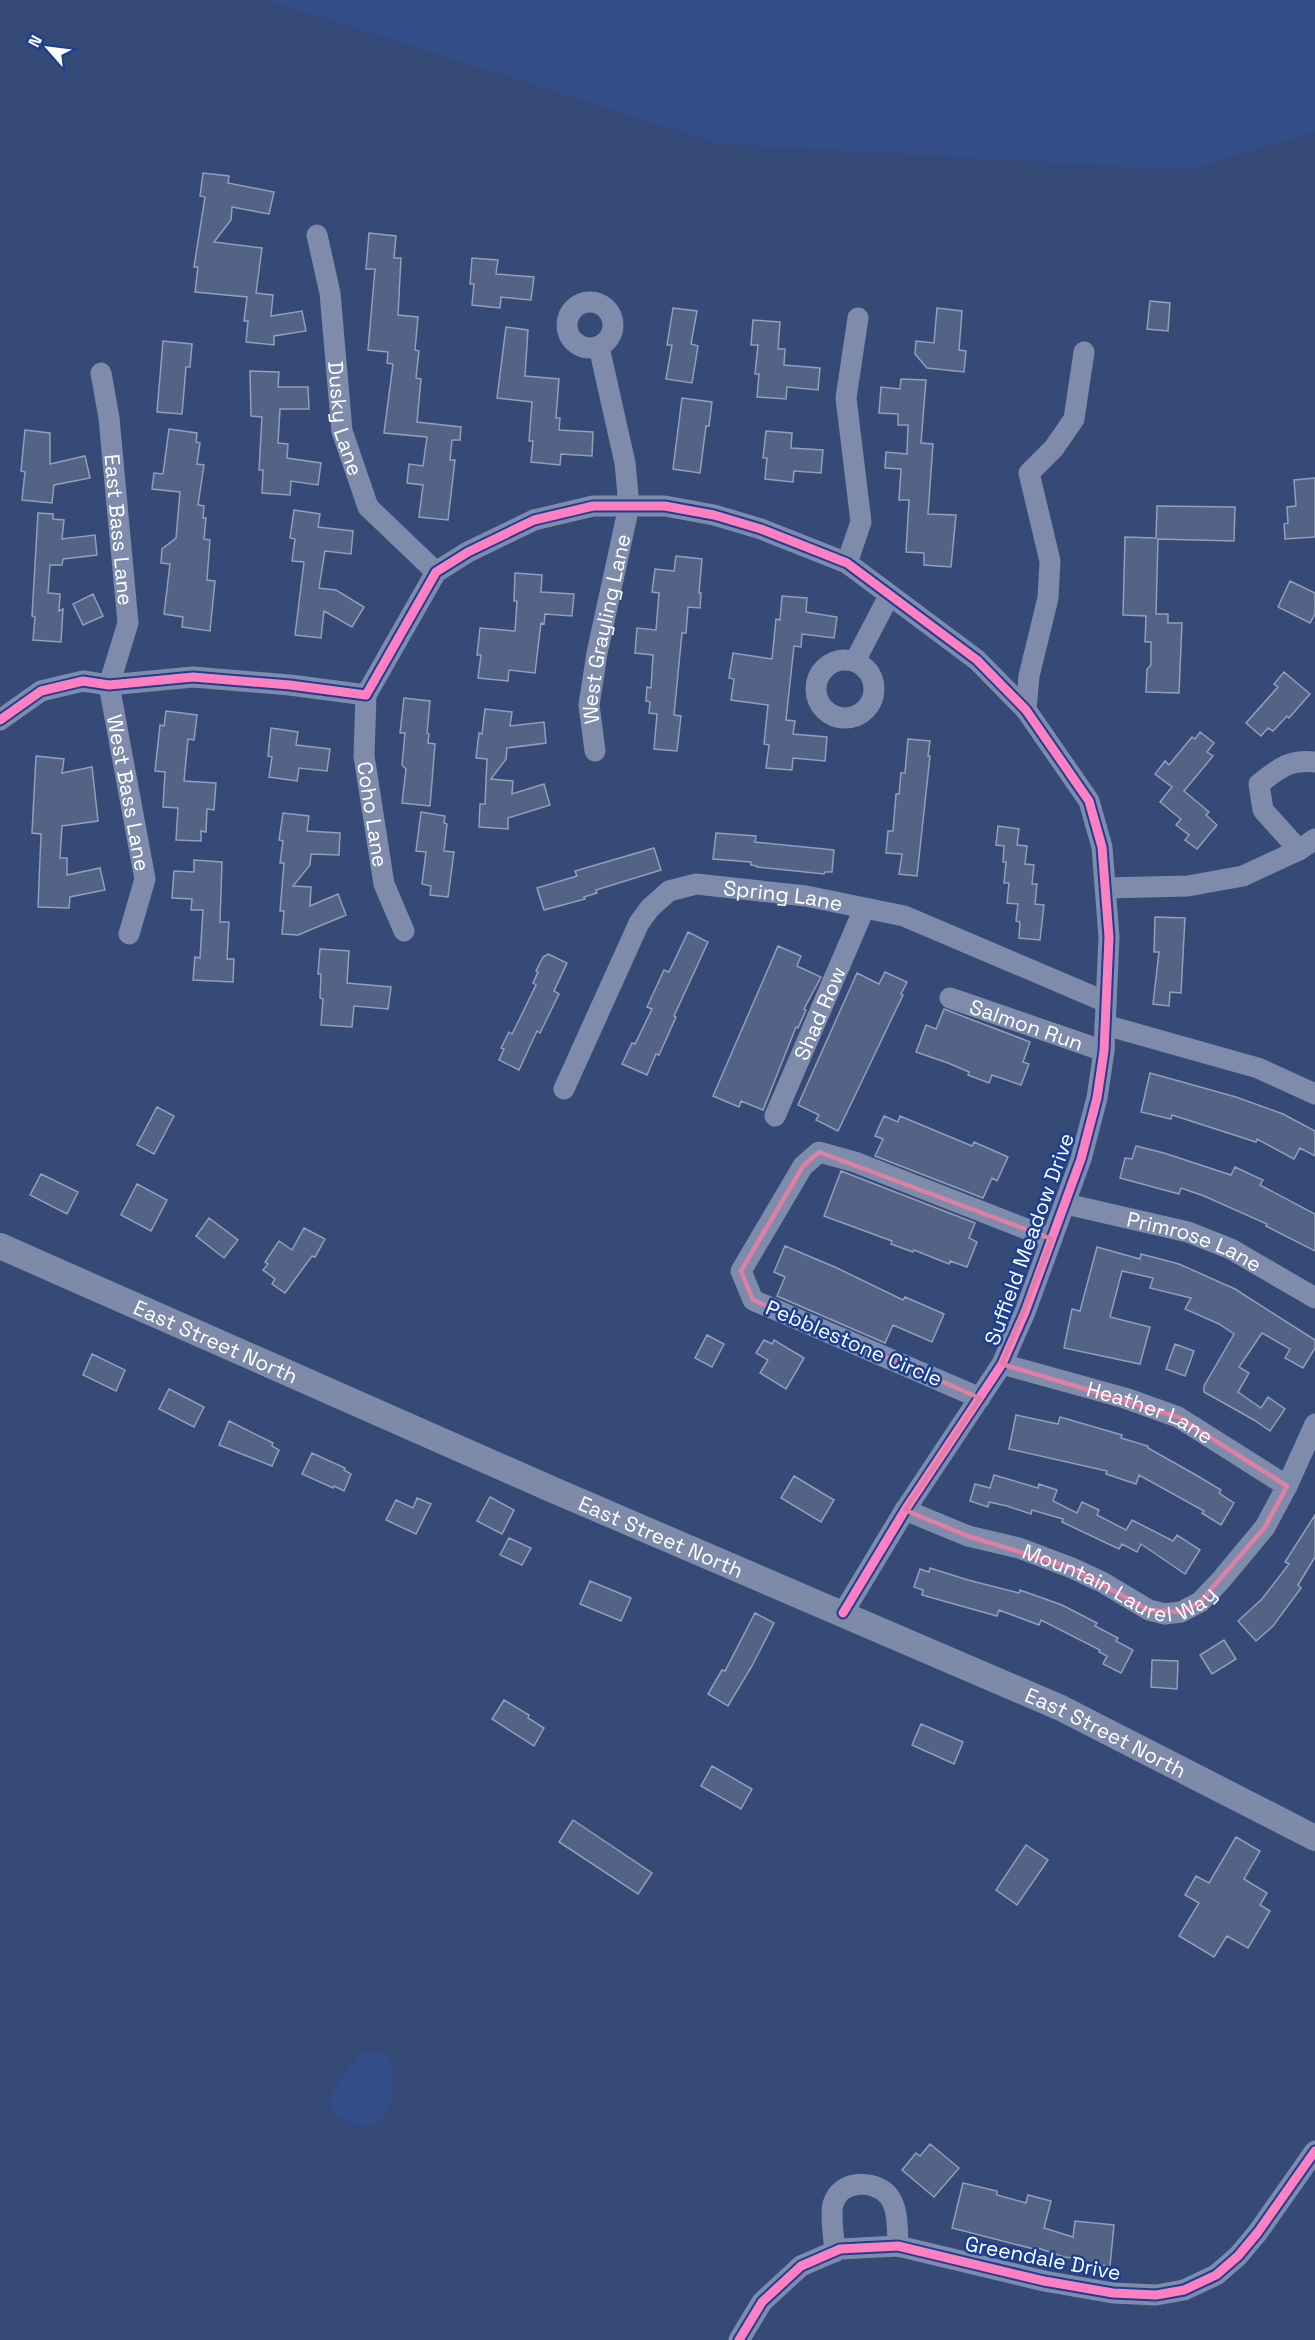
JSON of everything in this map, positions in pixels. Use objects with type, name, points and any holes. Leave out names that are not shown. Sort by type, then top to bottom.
[{"type":"main road","name":"East Street North","points":[[0,1246],[551,1489],[1071,1713],[1315,1838]]},
{"type":"street","name":"Dusky Lane","points":[[317,235],[330,293],[342,431],[368,507],[435,572]]},
{"type":"street","points":[[847,563],[861,522],[846,398],[858,318]]},
{"type":"street","name":"West Grayling Lane","points":[[595,751],[589,705],[597,653],[629,506],[625,463],[599,346]]},
{"type":"street","points":[[1026,710],[1029,676],[1048,598],[1050,561],[1029,473],[1054,448],[1074,419],[1084,352]]},
{"type":"street","name":"East Bass Lane","points":[[101,373],[109,418],[128,623],[110,685]]},
{"type":"street","name":"Suffield Meadow Drive","points":[[435,572],[468,552],[534,520],[593,506],[666,506],[714,515],[761,529],[847,563],[977,660],[1026,710],[1089,801],[1102,847],[1109,937],[1104,1052],[1097,1098],[1081,1159],[1066,1204],[1002,1364],[905,1510],[843,1613]]},
{"type":"street","points":[[0,720],[41,691],[83,681],[110,685],[193,677],[290,685],[366,695],[435,572]]},
{"type":"street","points":[[855,661],[889,596]]},
{"type":"street","name":"West Bass Lane","points":[[110,685],[145,879],[129,934]]},
{"type":"street","name":"Coho Lane","points":[[366,695],[364,756],[384,884],[404,931]]},
{"type":"street","points":[[1106,888],[1188,886],[1243,876],[1307,845],[1263,810],[1259,784],[1281,766],[1303,760],[1315,762]]},
{"type":"street","name":"Spring Lane","points":[[564,1089],[639,923],[650,908],[669,891],[696,884],[806,896],[904,916],[1107,1002]]},
{"type":"street","name":"Shad Row","points":[[775,1116],[864,909]]},
{"type":"street","name":"Salmon Run","points":[[950,998],[1104,1052]]},
{"type":"street","points":[[1105,1024],[1258,1068],[1315,1094]]},
{"type":"street","name":"Pebblestone Circle","points":[[980,1398],[753,1300],[741,1271],[803,1166],[819,1152],[855,1162],[1052,1239]]},
{"type":"street","name":"Primrose Lane","points":[[1066,1204],[1188,1232],[1231,1249],[1315,1298]]},
{"type":"street","name":"Heather Lane","points":[[1002,1364],[1125,1398],[1178,1417],[1287,1486]]},
{"type":"street","name":"Mountain Laurel Way","points":[[905,1510],[968,1536],[1020,1548],[1072,1568],[1102,1582],[1149,1610],[1165,1614],[1181,1612],[1200,1602],[1265,1527],[1287,1486],[1315,1424]]},
{"type":"street","name":"Greendale Drive","points":[[739,2340],[762,2302],[801,2266],[840,2249],[898,2246],[1081,2288],[1146,2295],[1177,2292],[1208,2280],[1238,2256],[1264,2224],[1315,2151]]},
{"type":"street","points":[[835,2252],[833,2204],[841,2192],[851,2185],[870,2184],[888,2196],[896,2211],[898,2246]]},
{"type":"highlighted area","points":[[819,1152],[1052,1239],[1002,1364],[1178,1417],[1287,1486],[1265,1527],[1200,1602],[1181,1612],[1149,1610],[1072,1568],[968,1536],[905,1510],[980,1398],[753,1300],[741,1271],[803,1166]]},
{"type":"water","points":[[267,0],[1315,0],[1315,132],[1187,170],[720,144]]},
{"type":"water","points":[[366,2051],[380,2053],[388,2058],[393,2070],[392,2089],[386,2114],[382,2119],[369,2125],[360,2125],[351,2123],[336,2114],[331,2101],[335,2088],[343,2076],[361,2053]]},
{"type":"building","points":[[203,173],[229,176],[228,183],[274,192],[269,214],[232,207],[231,220],[214,242],[262,248],[256,293],[273,295],[271,316],[302,311],[306,331],[274,336],[274,345],[246,342],[248,321],[244,321],[247,297],[195,292],[198,267],[194,267],[205,197],[200,196]]},
{"type":"building","points":[[369,233],[396,236],[394,258],[401,258],[398,315],[418,317],[415,350],[419,351],[416,378],[421,379],[417,422],[461,427],[460,440],[452,440],[450,460],[455,460],[448,520],[419,517],[423,485],[407,483],[409,464],[423,466],[427,437],[384,433],[393,364],[387,363],[388,352],[368,350],[375,269],[366,269]]},
{"type":"building","points":[[472,258],[498,260],[496,274],[534,277],[531,300],[501,297],[500,308],[472,305],[474,284],[470,284]]},
{"type":"building","points":[[1150,301],[1170,303],[1168,331],[1147,329]]},
{"type":"building","points":[[673,308],[697,311],[691,344],[698,346],[692,383],[666,379],[672,345],[667,345]]},
{"type":"building","points":[[937,308],[962,311],[959,350],[966,351],[964,372],[927,368],[915,354],[916,341],[934,343]]},
{"type":"building","points":[[753,320],[780,322],[778,349],[785,349],[784,365],[820,368],[818,390],[787,387],[786,399],[757,397],[759,374],[755,374],[758,345],[751,345]]},
{"type":"building","points":[[506,327],[528,330],[525,376],[559,379],[556,418],[560,418],[559,430],[593,432],[592,456],[561,454],[560,465],[531,462],[533,441],[529,441],[532,402],[497,398]]},
{"type":"building","points":[[163,341],[192,344],[190,367],[186,367],[182,414],[157,412]]},
{"type":"building","points":[[250,371],[279,372],[278,387],[308,387],[309,409],[280,409],[278,443],[288,444],[287,458],[321,463],[318,485],[291,481],[290,495],[262,493],[263,470],[259,470],[262,417],[251,416]]},
{"type":"building","points":[[901,379],[926,380],[921,443],[933,444],[928,514],[956,515],[951,567],[924,565],[924,553],[906,552],[909,500],[899,500],[901,469],[885,468],[886,452],[907,454],[908,425],[898,425],[898,414],[879,413],[881,387],[900,389]]},
{"type":"building","points":[[682,398],[712,402],[709,426],[706,426],[700,473],[673,469]]},
{"type":"building","points":[[169,429],[197,433],[196,442],[200,443],[197,464],[204,465],[198,505],[204,506],[203,518],[206,518],[204,539],[210,540],[207,580],[215,581],[210,631],[182,627],[183,617],[164,614],[170,564],[161,563],[162,549],[176,538],[180,492],[152,489],[154,473],[163,474]]},
{"type":"building","points":[[25,430],[50,433],[50,464],[85,456],[90,478],[54,485],[52,503],[22,500],[25,472],[21,471]]},
{"type":"building","points":[[766,431],[792,433],[791,448],[823,450],[821,473],[794,471],[793,482],[765,479],[767,458],[763,458]]},
{"type":"building","points":[[1315,478],[1315,537],[1285,539],[1284,524],[1288,523],[1287,507],[1296,506],[1294,480]]},
{"type":"building","points":[[1157,506],[1235,507],[1234,541],[1158,539],[1156,614],[1168,614],[1168,623],[1182,623],[1179,693],[1146,692],[1147,669],[1151,665],[1151,642],[1145,642],[1146,616],[1123,615],[1125,537],[1156,538]]},
{"type":"building","points":[[294,510],[320,514],[318,527],[353,531],[351,554],[325,551],[319,588],[336,590],[364,607],[352,627],[324,611],[321,638],[295,635],[304,562],[292,561],[295,539],[290,538]]},
{"type":"building","points":[[38,513],[53,514],[53,519],[64,520],[62,539],[95,535],[97,555],[63,559],[62,565],[50,565],[48,593],[60,594],[59,611],[63,609],[61,642],[33,640],[35,617],[32,616]]},
{"type":"building","points":[[676,556],[702,559],[700,608],[688,607],[686,633],[682,633],[674,715],[681,716],[677,751],[654,749],[657,714],[649,713],[650,702],[646,701],[647,687],[651,688],[653,655],[635,653],[637,628],[656,630],[659,593],[652,592],[655,569],[674,571]]},
{"type":"building","points":[[515,573],[542,575],[541,592],[574,594],[572,616],[545,614],[544,624],[541,623],[535,673],[509,670],[508,681],[478,678],[481,655],[477,655],[480,628],[515,631],[517,601],[514,601]]},
{"type":"building","points":[[1290,581],[1315,593],[1315,614],[1310,623],[1278,607]]},
{"type":"building","points":[[93,594],[103,616],[83,625],[73,604]]},
{"type":"building","points":[[782,596],[807,598],[806,612],[837,617],[834,638],[802,634],[801,647],[794,646],[786,720],[795,721],[793,734],[827,737],[825,761],[793,758],[792,770],[766,768],[769,745],[764,744],[768,705],[731,700],[734,679],[729,678],[733,653],[772,659],[776,619],[780,620]]},
{"type":"building","points":[[1284,672],[1310,694],[1289,718],[1287,716],[1273,731],[1268,728],[1261,736],[1246,723],[1278,687],[1274,684]]},
{"type":"building","points":[[404,698],[430,701],[428,743],[435,744],[430,806],[402,803],[406,769],[402,765],[405,733],[400,733]]},
{"type":"building","points":[[485,709],[512,712],[510,726],[544,722],[546,743],[507,748],[506,759],[491,779],[513,781],[512,794],[544,784],[550,805],[508,818],[508,829],[479,827],[480,804],[485,804],[487,759],[476,758]]},
{"type":"building","points":[[166,711],[197,715],[194,740],[188,739],[184,781],[216,783],[214,810],[207,809],[206,832],[201,831],[201,841],[176,840],[178,808],[163,807],[165,772],[155,771],[160,725],[164,726]]},
{"type":"building","points":[[271,728],[298,732],[296,745],[330,749],[327,771],[299,768],[297,781],[269,777],[272,757],[268,756]]},
{"type":"building","points":[[1200,732],[1214,743],[1207,752],[1213,756],[1184,791],[1209,812],[1206,815],[1217,825],[1197,849],[1185,840],[1189,835],[1176,825],[1181,819],[1160,802],[1172,787],[1155,774],[1165,761],[1169,765],[1192,737],[1195,739]]},
{"type":"building","points":[[908,739],[930,741],[917,876],[899,874],[902,854],[886,853],[888,831],[893,831],[896,794],[899,794],[901,773],[905,773]]},
{"type":"building","points":[[36,756],[64,759],[62,773],[92,767],[98,821],[62,826],[60,858],[67,858],[67,875],[100,868],[105,890],[70,897],[69,908],[38,907],[41,834],[32,833]]},
{"type":"building","points":[[421,812],[445,816],[444,823],[447,824],[444,851],[454,852],[448,897],[430,895],[431,886],[422,884],[426,852],[416,851]]},
{"type":"building","points":[[283,813],[309,816],[307,831],[340,833],[339,855],[311,854],[310,865],[293,886],[311,887],[310,906],[338,894],[346,915],[298,935],[282,934],[284,911],[280,911],[284,863],[280,863],[283,841],[279,840]]},
{"type":"building","points":[[998,826],[1019,829],[1017,845],[1027,846],[1025,864],[1034,865],[1032,884],[1037,884],[1035,904],[1044,905],[1040,940],[1019,938],[1020,922],[1016,921],[1018,904],[1007,903],[1009,883],[1004,883],[1006,862],[1003,862],[1004,846],[996,845]]},
{"type":"building","points":[[716,833],[756,836],[755,842],[834,850],[832,872],[824,874],[757,867],[751,865],[751,862],[713,859]]},
{"type":"building","points":[[654,848],[661,870],[596,890],[597,893],[584,897],[585,899],[544,910],[537,888],[577,876],[575,871]]},
{"type":"building","points":[[194,860],[222,862],[220,922],[229,922],[227,959],[234,959],[233,982],[193,980],[195,957],[200,958],[203,910],[191,910],[192,899],[172,898],[174,871],[194,872]]},
{"type":"building","points":[[1155,917],[1185,918],[1181,993],[1170,992],[1169,1006],[1153,1004],[1159,952],[1154,952]]},
{"type":"building","points":[[688,932],[708,942],[659,1055],[656,1054],[647,1075],[622,1064],[632,1043],[635,1044],[652,1009],[647,1007],[664,970],[669,972]]},
{"type":"building","points":[[778,946],[801,956],[797,966],[821,977],[804,1009],[806,1010],[798,1028],[796,1027],[763,1110],[741,1101],[739,1107],[713,1096]]},
{"type":"building","points":[[320,949],[349,951],[347,983],[391,987],[388,1009],[354,1006],[352,1027],[321,1025],[323,999],[320,998],[321,974],[318,974]]},
{"type":"building","points":[[548,954],[567,963],[554,991],[559,994],[540,1033],[537,1031],[519,1070],[499,1060],[504,1049],[501,1048],[509,1032],[512,1034],[518,1022],[536,985],[533,983],[538,972],[536,971],[543,957]]},
{"type":"building","points":[[885,972],[907,982],[901,994],[903,995],[838,1131],[816,1120],[819,1115],[798,1105],[857,973],[879,984]]},
{"type":"building","points":[[944,1009],[1030,1042],[1023,1062],[1029,1064],[1021,1085],[992,1075],[989,1083],[968,1075],[969,1072],[948,1063],[916,1052],[926,1025],[936,1029]]},
{"type":"building","points":[[1150,1073],[1236,1097],[1283,1114],[1315,1131],[1315,1156],[1300,1148],[1294,1159],[1257,1139],[1256,1142],[1172,1115],[1171,1119],[1141,1112]]},
{"type":"building","points":[[157,1107],[174,1116],[154,1154],[137,1145]]},
{"type":"building","points":[[884,1116],[898,1122],[900,1116],[972,1146],[974,1142],[1008,1157],[997,1181],[992,1178],[983,1198],[875,1156],[883,1139],[875,1136]]},
{"type":"building","points":[[1136,1146],[1231,1175],[1235,1167],[1263,1180],[1260,1185],[1315,1214],[1315,1251],[1266,1226],[1267,1224],[1204,1196],[1181,1188],[1179,1194],[1120,1178],[1125,1158],[1132,1159]]},
{"type":"building","points":[[841,1171],[975,1223],[969,1238],[977,1242],[967,1267],[950,1261],[949,1264],[914,1250],[913,1252],[891,1244],[892,1241],[824,1216]]},
{"type":"building","points":[[41,1174],[78,1192],[67,1214],[30,1195]]},
{"type":"building","points":[[137,1184],[167,1200],[151,1231],[121,1215]]},
{"type":"building","points":[[209,1218],[238,1240],[224,1258],[196,1236]]},
{"type":"building","points":[[304,1228],[325,1239],[315,1257],[312,1256],[285,1293],[272,1284],[275,1279],[263,1270],[268,1264],[265,1262],[279,1241],[292,1250]]},
{"type":"building","points":[[785,1246],[903,1300],[905,1297],[944,1314],[932,1342],[893,1325],[885,1343],[777,1296],[785,1277],[774,1272]]},
{"type":"building","points":[[1097,1247],[1140,1259],[1141,1254],[1179,1264],[1235,1289],[1315,1340],[1315,1348],[1303,1368],[1285,1358],[1290,1349],[1262,1333],[1239,1367],[1249,1373],[1238,1392],[1261,1408],[1268,1397],[1285,1409],[1270,1431],[1204,1392],[1204,1386],[1234,1334],[1219,1324],[1185,1309],[1191,1298],[1150,1288],[1153,1278],[1122,1271],[1110,1317],[1150,1327],[1140,1364],[1064,1348],[1072,1309],[1080,1311]]},
{"type":"building","points":[[707,1335],[724,1344],[712,1367],[695,1358]]},
{"type":"building","points":[[764,1340],[772,1344],[774,1340],[804,1358],[786,1389],[760,1373],[768,1360],[756,1353]]},
{"type":"building","points":[[1175,1344],[1194,1351],[1185,1376],[1166,1369]]},
{"type":"building","points":[[92,1354],[125,1370],[116,1391],[83,1375]]},
{"type":"building","points":[[169,1389],[204,1407],[194,1427],[159,1409]]},
{"type":"building","points":[[1016,1415],[1058,1424],[1060,1417],[1122,1435],[1121,1438],[1148,1446],[1221,1490],[1219,1493],[1234,1503],[1221,1525],[1202,1513],[1204,1511],[1139,1475],[1136,1484],[1106,1474],[1107,1471],[1009,1449]]},
{"type":"building","points":[[229,1421],[273,1443],[272,1446],[279,1450],[272,1466],[219,1445]]},
{"type":"building","points":[[312,1453],[345,1468],[344,1470],[351,1474],[344,1491],[302,1474]]},
{"type":"building","points":[[994,1475],[1038,1488],[1039,1484],[1057,1490],[1053,1501],[1077,1513],[1082,1502],[1099,1510],[1097,1515],[1126,1530],[1132,1520],[1173,1541],[1177,1535],[1200,1550],[1185,1574],[1141,1544],[1137,1552],[1122,1544],[1119,1549],[1062,1522],[1063,1519],[1032,1510],[1031,1514],[989,1502],[988,1507],[970,1501],[975,1484],[990,1488]]},
{"type":"building","points":[[794,1476],[834,1500],[821,1522],[781,1498]]},
{"type":"building","points":[[490,1497],[514,1510],[502,1534],[477,1521]]},
{"type":"building","points":[[417,1498],[431,1504],[416,1534],[386,1520],[396,1500],[413,1508]]},
{"type":"building","points":[[1315,1515],[1315,1557],[1298,1585],[1301,1588],[1273,1626],[1256,1641],[1238,1621],[1262,1599],[1289,1564],[1285,1562]]},
{"type":"building","points":[[509,1538],[531,1548],[522,1565],[500,1555]]},
{"type":"building","points":[[930,1568],[1019,1593],[1020,1590],[1062,1605],[1097,1623],[1095,1626],[1118,1638],[1116,1641],[1133,1650],[1121,1673],[1103,1664],[1107,1656],[1099,1652],[1100,1650],[1041,1620],[1039,1625],[999,1610],[997,1616],[922,1595],[923,1590],[914,1587],[920,1569],[929,1572]]},
{"type":"building","points":[[590,1581],[631,1598],[621,1621],[580,1604]]},
{"type":"building","points":[[755,1613],[774,1623],[728,1706],[708,1694],[722,1670],[725,1671]]},
{"type":"building","points":[[1224,1640],[1236,1659],[1212,1674],[1200,1655]]},
{"type":"building","points":[[1152,1660],[1178,1661],[1177,1689],[1151,1687]]},
{"type":"building","points":[[504,1700],[529,1715],[528,1718],[544,1728],[534,1746],[492,1719]]},
{"type":"building","points":[[921,1724],[963,1742],[954,1764],[912,1745]]},
{"type":"building","points":[[712,1766],[752,1789],[741,1809],[701,1786]]},
{"type":"building","points":[[573,1820],[652,1873],[638,1894],[559,1842]]},
{"type":"building","points":[[1236,1837],[1260,1851],[1244,1879],[1267,1893],[1260,1905],[1270,1911],[1248,1948],[1227,1936],[1214,1957],[1179,1936],[1199,1903],[1185,1895],[1196,1876],[1209,1883]]},
{"type":"building","points":[[1026,1845],[1048,1860],[1017,1905],[996,1890]]},
{"type":"building","points":[[930,2144],[959,2168],[934,2197],[902,2170],[916,2153],[920,2156]]},
{"type":"building","points":[[963,2183],[997,2191],[997,2195],[1026,2203],[1028,2195],[1051,2201],[1044,2228],[1073,2237],[1075,2221],[1114,2225],[1110,2266],[1080,2263],[1080,2259],[1064,2257],[1035,2247],[1034,2249],[952,2228]]},
{"type":"cycle path","points":[[0,720],[41,691],[83,681],[109,685],[193,677],[290,685],[366,695],[436,572],[468,552],[534,520],[593,506],[665,506],[714,515],[761,529],[847,563],[977,660],[1026,710],[1089,801],[1102,847],[1109,937],[1104,1051],[1097,1098],[1081,1159],[1025,1312],[1002,1364],[905,1510],[843,1613]]},
{"type":"cycle path","points":[[739,2340],[762,2302],[801,2266],[840,2249],[898,2246],[1044,2281],[1113,2293],[1156,2295],[1184,2290],[1216,2275],[1238,2256],[1258,2232],[1315,2151]]}]
